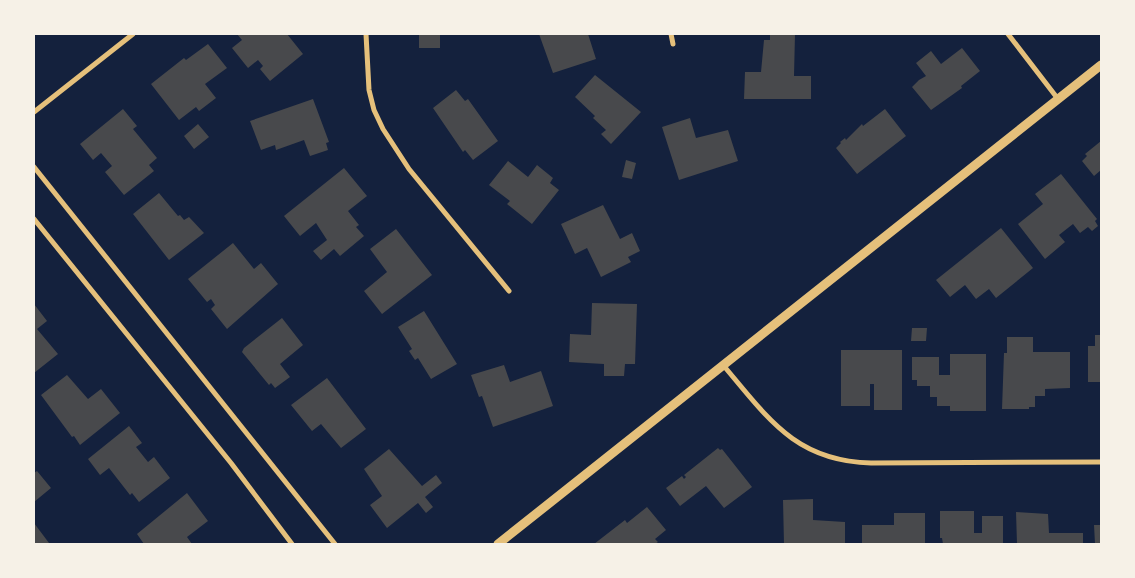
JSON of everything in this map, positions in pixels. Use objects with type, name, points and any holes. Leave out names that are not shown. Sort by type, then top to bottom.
[{"type":"street","points":[[34,112],[133,34]]},
{"type":"street","points":[[366,34],[369,90],[374,110],[383,129],[409,169],[509,291]]},
{"type":"street","points":[[671,34],[673,44]]},
{"type":"street","points":[[1008,34],[1058,99]]},
{"type":"street","points":[[498,544],[1101,65]]},
{"type":"street","points":[[34,167],[335,544]]},
{"type":"street","points":[[34,219],[231,463],[292,544]]},
{"type":"street","points":[[723,365],[781,432],[804,447],[840,461],[871,464],[1101,462]]},
{"type":"building","points":[[237,34],[287,34],[303,54],[270,81],[260,69],[263,66],[258,60],[248,68],[232,48],[242,40]]},
{"type":"building","points":[[419,34],[440,34],[440,48],[419,48]]},
{"type":"building","points":[[539,34],[588,34],[596,59],[553,73]]},
{"type":"building","points":[[770,34],[795,34],[794,76],[811,76],[811,99],[744,99],[745,72],[761,72],[764,40],[770,40]]},
{"type":"building","points":[[208,44],[227,68],[205,84],[216,98],[199,111],[196,107],[179,120],[151,84],[184,58],[186,60]]},
{"type":"building","points":[[962,48],[980,71],[961,86],[962,88],[931,110],[912,87],[926,76],[916,63],[931,51],[941,64]]},
{"type":"building","points":[[595,75],[641,112],[611,144],[601,134],[606,130],[593,118],[595,116],[575,97]]},
{"type":"building","points":[[456,90],[465,101],[468,99],[498,141],[473,160],[465,150],[463,152],[433,108]]},
{"type":"building","points":[[313,99],[329,142],[326,143],[328,150],[310,156],[304,140],[276,150],[275,145],[261,150],[250,121]]},
{"type":"building","points":[[123,109],[137,126],[133,129],[157,158],[149,165],[154,171],[124,195],[105,172],[112,166],[101,153],[93,160],[80,144]]},
{"type":"building","points":[[885,109],[906,136],[857,174],[836,148],[840,142],[845,138],[846,140],[862,124],[863,126]]},
{"type":"building","points":[[690,118],[696,138],[728,130],[738,161],[679,180],[662,127]]},
{"type":"building","points":[[198,124],[209,137],[194,149],[184,136]]},
{"type":"building","points":[[1101,141],[1101,170],[1094,176],[1082,161],[1087,156],[1085,154]]},
{"type":"building","points":[[626,160],[636,163],[632,179],[622,177]]},
{"type":"building","points":[[508,161],[528,177],[537,165],[553,178],[550,183],[559,190],[532,224],[507,204],[510,201],[489,185]]},
{"type":"building","points":[[344,168],[367,196],[348,211],[359,225],[356,227],[364,236],[340,256],[334,249],[321,260],[313,251],[327,240],[316,223],[300,236],[284,216]]},
{"type":"building","points":[[1061,174],[1097,219],[1095,221],[1098,226],[1092,231],[1088,227],[1080,233],[1073,224],[1059,235],[1065,242],[1045,259],[1018,224],[1043,204],[1035,194]]},
{"type":"building","points":[[159,193],[178,216],[180,215],[184,220],[189,217],[204,233],[169,260],[133,214]]},
{"type":"building","points":[[603,205],[620,239],[632,233],[640,251],[628,257],[631,262],[601,277],[587,248],[575,254],[561,224]]},
{"type":"building","points":[[1001,228],[1033,268],[996,298],[989,289],[976,299],[965,285],[950,297],[936,280]]},
{"type":"building","points":[[396,229],[432,275],[382,314],[364,291],[387,272],[370,249]]},
{"type":"building","points":[[233,243],[254,269],[261,263],[278,284],[227,329],[211,309],[215,305],[211,299],[207,302],[188,279]]},
{"type":"building","points":[[592,303],[637,304],[635,364],[625,364],[624,376],[604,376],[604,364],[569,362],[570,334],[591,335]]},
{"type":"building","points":[[34,304],[47,321],[37,329],[58,354],[34,373]]},
{"type":"building","points":[[424,311],[457,364],[431,379],[418,358],[415,360],[409,351],[412,349],[398,327]]},
{"type":"building","points":[[282,318],[303,345],[280,364],[290,377],[275,388],[271,383],[269,385],[242,352],[244,348]]},
{"type":"building","points":[[912,328],[927,328],[926,341],[911,341]]},
{"type":"building","points":[[1095,335],[1101,335],[1101,382],[1088,382],[1088,346],[1095,346]]},
{"type":"building","points":[[1007,337],[1033,337],[1033,352],[1070,352],[1070,388],[1045,389],[1045,396],[1035,396],[1035,407],[1029,407],[1029,409],[1002,409],[1004,353],[1007,353]]},
{"type":"building","points":[[841,350],[902,350],[902,410],[874,410],[874,384],[870,384],[870,406],[841,406]]},
{"type":"building","points":[[950,354],[986,354],[986,411],[950,411],[950,406],[937,406],[937,397],[930,397],[930,386],[917,386],[917,380],[912,380],[912,357],[939,357],[939,375],[950,375]]},
{"type":"building","points":[[504,365],[510,382],[541,371],[553,406],[493,427],[482,396],[479,397],[471,375]]},
{"type":"building","points":[[67,375],[88,399],[101,389],[120,413],[80,445],[41,395]]},
{"type":"building","points":[[327,378],[366,429],[341,448],[321,424],[312,431],[291,405]]},
{"type":"building","points":[[129,426],[142,443],[136,447],[148,462],[154,457],[170,478],[139,502],[132,493],[130,495],[109,468],[100,475],[88,459]]},
{"type":"building","points":[[718,448],[722,449],[752,487],[724,508],[706,486],[680,506],[666,488],[682,476],[684,479],[686,477],[684,475]]},
{"type":"building","points":[[389,449],[422,486],[436,475],[442,483],[425,497],[433,507],[426,513],[418,503],[387,528],[370,505],[382,496],[364,469]]},
{"type":"building","points":[[37,471],[51,488],[34,502],[34,473]]},
{"type":"building","points":[[187,493],[208,521],[187,537],[192,544],[144,544],[137,534]]},
{"type":"building","points":[[813,499],[813,520],[845,522],[845,544],[784,544],[783,500]]},
{"type":"building","points":[[647,507],[666,530],[655,539],[658,542],[655,544],[594,544],[625,520],[627,523]]},
{"type":"building","points":[[940,511],[974,511],[974,533],[982,533],[982,516],[1003,516],[1003,544],[943,544],[942,538],[940,538]]},
{"type":"building","points":[[1016,512],[1048,514],[1049,533],[1083,533],[1083,544],[1017,544]]},
{"type":"building","points":[[894,513],[925,513],[925,544],[862,544],[862,525],[894,525]]},
{"type":"building","points":[[34,523],[49,543],[34,544]]},
{"type":"building","points":[[1094,525],[1101,525],[1101,544],[1095,544]]}]
